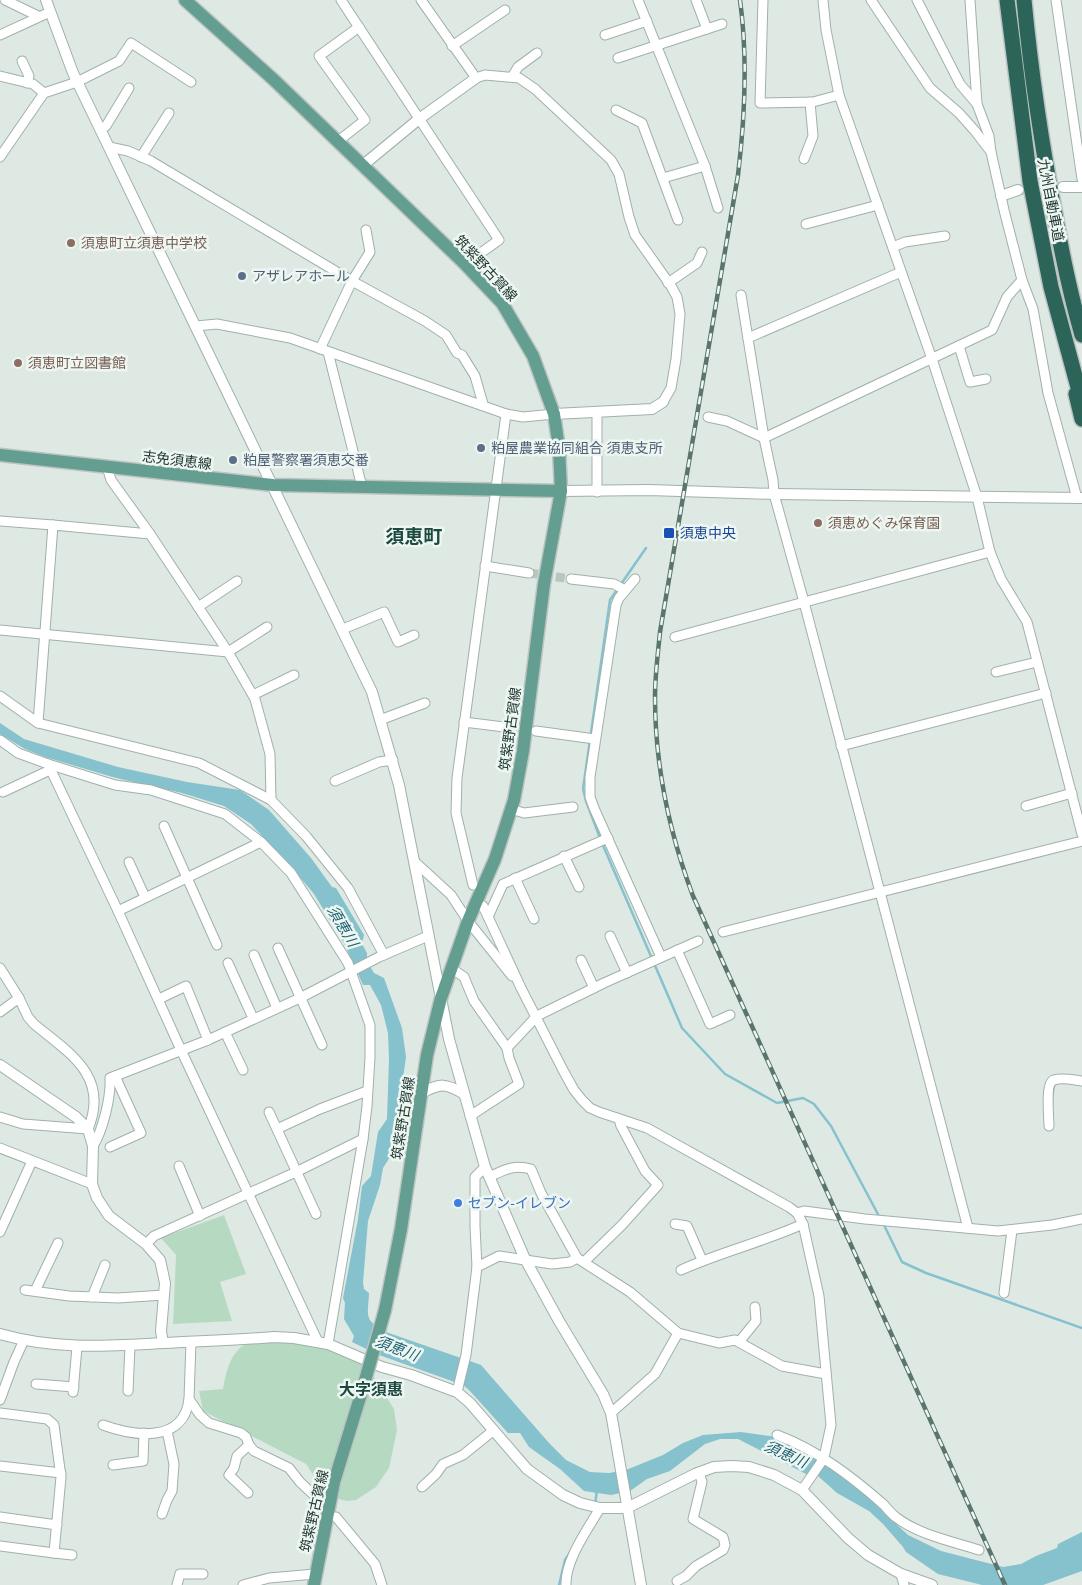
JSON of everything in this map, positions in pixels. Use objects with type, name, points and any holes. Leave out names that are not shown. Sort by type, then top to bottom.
[{"type":"highway","name":"九州自動車道","points":[[1007,0],[1030,181],[1051,287],[1082,402]]},
{"type":"highway","name":"九州自動車道","points":[[1024,0],[1031,72],[1048,182],[1066,274],[1082,334]]},
{"type":"highway","points":[[1066,348],[1082,419]]},
{"type":"main road","name":"筑紫野古賀線","points":[[185,0],[274,80],[466,264],[502,303],[521,332],[533,356],[554,414],[559,448],[561,490],[544,584],[523,751],[511,809],[441,998],[427,1055],[401,1229],[385,1310],[334,1482],[314,1580]]},
{"type":"main road","name":"志免須恵線","points":[[0,456],[273,485],[561,490]]},
{"type":"street","points":[[5,0],[38,16]]},
{"type":"street","points":[[46,0],[77,82],[372,692],[399,784],[448,1039],[485,1167],[525,1259],[559,1321],[603,1394],[611,1413],[641,1585]]},
{"type":"street","points":[[341,0],[499,240],[466,264]]},
{"type":"street","points":[[421,0],[476,78]]},
{"type":"street","points":[[638,0],[705,166],[718,208]]},
{"type":"street","points":[[696,0],[707,29]]},
{"type":"street","points":[[763,0],[760,103],[810,102],[839,95]]},
{"type":"street","points":[[823,0],[825,22],[839,95],[932,359],[977,497],[990,552],[1001,579],[1027,622],[1082,834]]},
{"type":"street","points":[[871,0],[930,88],[959,113],[991,152]]},
{"type":"street","points":[[917,0],[960,84],[977,104]]},
{"type":"street","points":[[970,0],[977,104],[989,136],[1001,196],[1022,280],[1033,309],[1048,393],[1082,509]]},
{"type":"street","points":[[1056,0],[1082,179]]},
{"type":"street","points":[[452,46],[505,10]]},
{"type":"street","points":[[0,35],[50,12]]},
{"type":"street","points":[[605,34],[646,21]]},
{"type":"street","points":[[618,58],[722,24]]},
{"type":"street","points":[[337,142],[365,120],[320,56],[359,27]]},
{"type":"street","points":[[0,156],[44,93],[77,82],[119,61],[131,43],[191,82]]},
{"type":"street","points":[[512,77],[518,67],[537,53]]},
{"type":"street","points":[[22,61],[29,76],[27,83]]},
{"type":"street","points":[[196,326],[217,324],[290,338],[506,414],[523,417],[652,409],[663,402],[671,388],[676,359],[680,314],[677,297],[635,234],[619,174],[611,160],[536,89],[519,78],[485,75],[476,78],[419,119],[362,166]]},
{"type":"street","points":[[0,76],[33,84],[44,93]]},
{"type":"street","points":[[100,129],[106,126],[129,88]]},
{"type":"street","points":[[804,159],[813,136],[810,102]]},
{"type":"street","points":[[616,110],[642,124],[678,220]]},
{"type":"street","points":[[141,157],[169,113]]},
{"type":"street","points":[[109,147],[128,151],[151,161],[446,335],[456,353],[462,356],[475,376],[482,404]]},
{"type":"street","points":[[663,178],[705,166]]},
{"type":"street","points":[[1063,187],[1082,187]]},
{"type":"street","points":[[1001,196],[1018,190]]},
{"type":"street","points":[[806,224],[878,205]]},
{"type":"street","points":[[362,487],[324,351],[352,281],[370,252],[366,230]]},
{"type":"street","points":[[893,247],[906,242],[945,236]]},
{"type":"street","points":[[668,282],[697,263],[702,252]]},
{"type":"street","points":[[748,338],[902,272]]},
{"type":"street","points":[[708,417],[727,421],[764,438],[992,330],[1007,297],[1022,280]]},
{"type":"street","points":[[741,295],[774,494],[968,1228]]},
{"type":"street","points":[[959,346],[970,382],[986,379]]},
{"type":"street","points":[[596,412],[597,492]]},
{"type":"street","points":[[473,885],[456,813],[457,778],[484,566],[506,414]]},
{"type":"street","points":[[107,466],[111,480],[150,534],[228,652],[252,695],[270,754],[271,800]]},
{"type":"street","points":[[561,490],[1079,498]]},
{"type":"street","points":[[0,521],[150,534]]},
{"type":"street","points":[[38,723],[53,525]]},
{"type":"street","points":[[675,637],[990,552]]},
{"type":"street","points":[[484,566],[529,573]]},
{"type":"street","points":[[571,578],[614,584],[625,590]]},
{"type":"street","points":[[635,579],[625,590],[616,605],[589,789],[592,803],[662,957]]},
{"type":"street","points":[[198,607],[237,581]]},
{"type":"street","points":[[342,629],[384,612],[398,642],[414,634]]},
{"type":"street","points":[[0,630],[228,652],[267,627]]},
{"type":"street","points":[[996,672],[1038,662]]},
{"type":"street","points":[[252,695],[294,675]]},
{"type":"street","points":[[841,746],[1046,693]]},
{"type":"street","points":[[0,696],[38,723],[199,763],[271,800],[306,836],[348,888],[381,956]]},
{"type":"street","points":[[380,720],[425,703]]},
{"type":"street","points":[[464,722],[512,728]]},
{"type":"street","points":[[536,731],[595,739]]},
{"type":"street","points":[[0,740],[18,753],[49,767],[115,785],[151,790],[225,814],[260,842],[290,873],[352,970],[370,1025],[367,1106],[363,1139],[323,1343]]},
{"type":"street","points":[[335,781],[379,762],[392,760]]},
{"type":"street","points":[[3,792],[49,767]]},
{"type":"street","points":[[49,767],[118,911],[248,1194],[323,1343]]},
{"type":"street","points":[[1026,806],[1072,793]]},
{"type":"street","points":[[511,809],[524,813],[573,807]]},
{"type":"street","points":[[164,826],[217,945]]},
{"type":"street","points":[[488,917],[503,884],[608,838]]},
{"type":"street","points":[[723,932],[1082,841]]},
{"type":"street","points":[[118,911],[260,842]]},
{"type":"street","points":[[564,856],[579,887]]},
{"type":"street","points":[[414,861],[451,896],[468,921],[521,988]]},
{"type":"street","points":[[129,862],[145,897]]},
{"type":"street","points":[[515,878],[534,919]]},
{"type":"street","points":[[483,906],[521,988],[564,1072],[578,1096],[590,1108],[647,1128],[797,1213],[803,1224],[819,1296],[831,1425],[823,1459],[804,1488]]},
{"type":"street","points":[[93,1146],[99,1136],[110,1088],[110,1078],[208,1040],[300,998],[381,956],[428,936]]},
{"type":"street","points":[[610,936],[627,973]]},
{"type":"street","points":[[507,1048],[537,1016],[698,941]]},
{"type":"street","points":[[278,948],[322,1045]]},
{"type":"street","points":[[677,950],[710,1024],[730,1015]]},
{"type":"street","points":[[254,955],[277,1008]]},
{"type":"street","points":[[581,960],[594,988]]},
{"type":"street","points":[[228,963],[253,1018]]},
{"type":"street","points":[[0,968],[19,998],[28,1017],[79,1061],[88,1076],[93,1090],[94,1101],[93,1118],[88,1129]]},
{"type":"street","points":[[451,968],[464,977],[474,1001],[507,1048],[519,1084],[470,1116]]},
{"type":"street","points":[[159,999],[186,986],[208,1040]]},
{"type":"street","points":[[0,1012],[19,998]]},
{"type":"street","points":[[225,1032],[243,1070]]},
{"type":"street","points":[[0,1065],[76,1117],[88,1129],[93,1146],[92,1184],[97,1198],[109,1216],[146,1244],[160,1260],[165,1283],[161,1331],[163,1343]]},
{"type":"street","points":[[110,1147],[141,1133],[115,1076]]},
{"type":"street","points":[[1049,1126],[1048,1090],[1050,1082],[1052,1080],[1082,1081]]},
{"type":"street","points":[[422,1093],[440,1084],[453,1087],[464,1094]]},
{"type":"street","points":[[277,1129],[320,1109],[367,1091]]},
{"type":"street","points":[[269,1112],[316,1214]]},
{"type":"street","points":[[0,1117],[23,1124],[88,1129]]},
{"type":"street","points":[[477,1267],[499,1256],[552,1264],[580,1260],[622,1226],[658,1185],[645,1171],[619,1119]]},
{"type":"street","points":[[146,1244],[154,1236],[296,1172],[363,1139]]},
{"type":"street","points":[[0,1148],[92,1184]]},
{"type":"street","points":[[0,1232],[4,1210],[32,1161]]},
{"type":"street","points":[[179,1166],[200,1216]]},
{"type":"street","points":[[489,1178],[506,1168],[520,1166],[531,1169],[541,1193],[580,1260],[630,1292],[678,1333],[709,1342],[719,1343],[734,1340],[782,1366],[826,1374]]},
{"type":"street","points":[[457,1392],[466,1355],[477,1267],[474,1226],[475,1177],[485,1167]]},
{"type":"street","points":[[797,1213],[804,1211],[865,1219],[998,1230],[1052,1225],[1082,1219]]},
{"type":"street","points":[[675,1224],[687,1226],[702,1260]]},
{"type":"street","points":[[681,1270],[702,1260],[752,1245],[803,1224]]},
{"type":"street","points":[[1004,1294],[1012,1230]]},
{"type":"street","points":[[36,1292],[58,1243]]},
{"type":"street","points":[[92,1297],[105,1265]]},
{"type":"street","points":[[25,1290],[69,1296],[118,1298],[164,1295]]},
{"type":"street","points":[[739,1342],[756,1321],[755,1307]]},
{"type":"street","points":[[611,1413],[655,1374],[678,1333]]},
{"type":"street","points":[[0,1334],[24,1340],[77,1347],[130,1346],[274,1337],[323,1343],[382,1367],[457,1392],[470,1403],[527,1469],[550,1486],[580,1503],[600,1508],[626,1503],[714,1467],[732,1466],[749,1468],[774,1475],[804,1488],[848,1538],[868,1555],[901,1574],[932,1585]]},
{"type":"street","points":[[0,1400],[24,1340]]},
{"type":"street","points":[[102,1425],[127,1432],[144,1433],[167,1431],[178,1425],[184,1418],[188,1408],[191,1342]]},
{"type":"street","points":[[128,1391],[130,1346]]},
{"type":"street","points":[[36,1384],[73,1390],[77,1347]]},
{"type":"street","points":[[189,1400],[209,1423],[240,1433],[246,1437],[249,1445],[254,1450],[290,1468],[300,1482],[318,1499]]},
{"type":"street","points":[[0,1413],[47,1419],[54,1425],[61,1473],[54,1553]]},
{"type":"street","points":[[422,1487],[444,1464],[463,1455],[494,1430]]},
{"type":"street","points":[[162,1514],[172,1491],[174,1464],[167,1431]]},
{"type":"street","points":[[113,1465],[143,1461],[144,1433]]},
{"type":"street","points":[[777,1435],[791,1440],[823,1459],[896,1517],[909,1525],[932,1536],[978,1550]]},
{"type":"street","points":[[248,1493],[230,1475],[237,1456],[249,1445]]},
{"type":"street","points":[[0,1466],[61,1473]]},
{"type":"street","points":[[677,1581],[686,1576],[696,1566],[723,1550],[725,1545],[723,1537],[693,1519],[702,1482],[698,1472]]},
{"type":"street","points":[[566,1585],[565,1576],[573,1556],[600,1508]]},
{"type":"street","points":[[0,1517],[57,1525]]},
{"type":"street","points":[[336,1517],[375,1564],[382,1585]]},
{"type":"street","points":[[0,1546],[72,1555]]},
{"type":"street","points":[[177,1585],[180,1574],[203,1574]]},
{"type":"street","points":[[901,1574],[904,1585]]},
{"type":"street","points":[[243,1585],[270,1578],[314,1580]]},
{"type":"green space","points":[[224,1215],[246,1274],[220,1282],[232,1321],[173,1324],[176,1255],[161,1238]]},
{"type":"green space","points":[[278,1340],[346,1354],[367,1366],[394,1409],[397,1430],[389,1468],[376,1487],[356,1500],[347,1501],[335,1498],[325,1492],[306,1464],[203,1411],[199,1391],[223,1389],[232,1358],[236,1352],[246,1344],[253,1342]]},
{"type":"water","name":"須恵川","points":[[0,723],[24,739],[118,767],[187,782],[240,790],[269,810],[311,858],[332,887],[336,888],[364,935],[362,944],[367,953],[367,961],[374,973],[384,978],[402,1028],[406,1057],[394,1141],[390,1157],[383,1168],[380,1185],[368,1221],[363,1283],[364,1289],[369,1293],[368,1317],[373,1324],[386,1332],[481,1365],[566,1460],[590,1472],[609,1473],[626,1470],[663,1455],[683,1443],[703,1435],[741,1432],[770,1436],[797,1446],[826,1465],[862,1492],[908,1535],[941,1551],[1003,1567],[1021,1564],[1057,1548],[1058,1544],[1082,1532],[1082,1571],[1043,1585],[982,1585],[938,1574],[906,1552],[883,1524],[869,1511],[837,1493],[818,1476],[810,1476],[738,1439],[720,1439],[705,1444],[670,1471],[647,1479],[630,1491],[611,1495],[584,1491],[560,1469],[529,1447],[520,1433],[508,1433],[463,1385],[379,1355],[352,1342],[354,1336],[344,1319],[345,1303],[343,1298],[358,1219],[362,1186],[371,1176],[378,1132],[387,1119],[388,1033],[381,1005],[370,985],[363,985],[344,943],[314,894],[251,824],[224,806],[182,793],[116,778],[45,757],[25,749],[0,734]]},
{"type":"waterway","points":[[600,838],[583,789],[610,600],[646,548]]},
{"type":"waterway","points":[[602,843],[682,1028],[725,1074],[777,1103],[803,1098],[814,1104],[831,1126],[880,1218]]},
{"type":"waterway","points":[[883,1223],[902,1262],[926,1273],[1082,1328]]},
{"type":"waterway","points":[[595,1505],[597,1490]]},
{"type":"waterway","points":[[559,1585],[565,1560],[571,1551]]},
{"type":"tunnel","points":[[1018,190],[1063,187]]},
{"type":"tunnel","points":[[529,573],[571,579]]},
{"type":"railway","points":[[740,0],[745,66],[744,109],[738,175],[660,632],[656,672],[656,722],[665,798],[670,823],[693,896],[1005,1585]]},
{"type":"place","name":"須恵町立須恵中学校","points":[[71,243]]},
{"type":"place","name":"アザレアホール","points":[[242,276]]},
{"type":"place","name":"須恵町立図書館","points":[[18,363]]},
{"type":"place","name":"粕屋農業協同組合 須恵支所","points":[[481,448]]},
{"type":"place","name":"粕屋警察署須恵交番","points":[[233,460]]},
{"type":"place","name":"須恵めぐみ保育園","points":[[818,523]]},
{"type":"place","name":"須恵中央","points":[[669,533]]},
{"type":"place","name":"セブン-イレブン","points":[[458,1203]]},
{"type":"district","name":"須恵町","points":[[414,536]]},
{"type":"district","name":"大字須惠","points":[[371,1389]]}]
